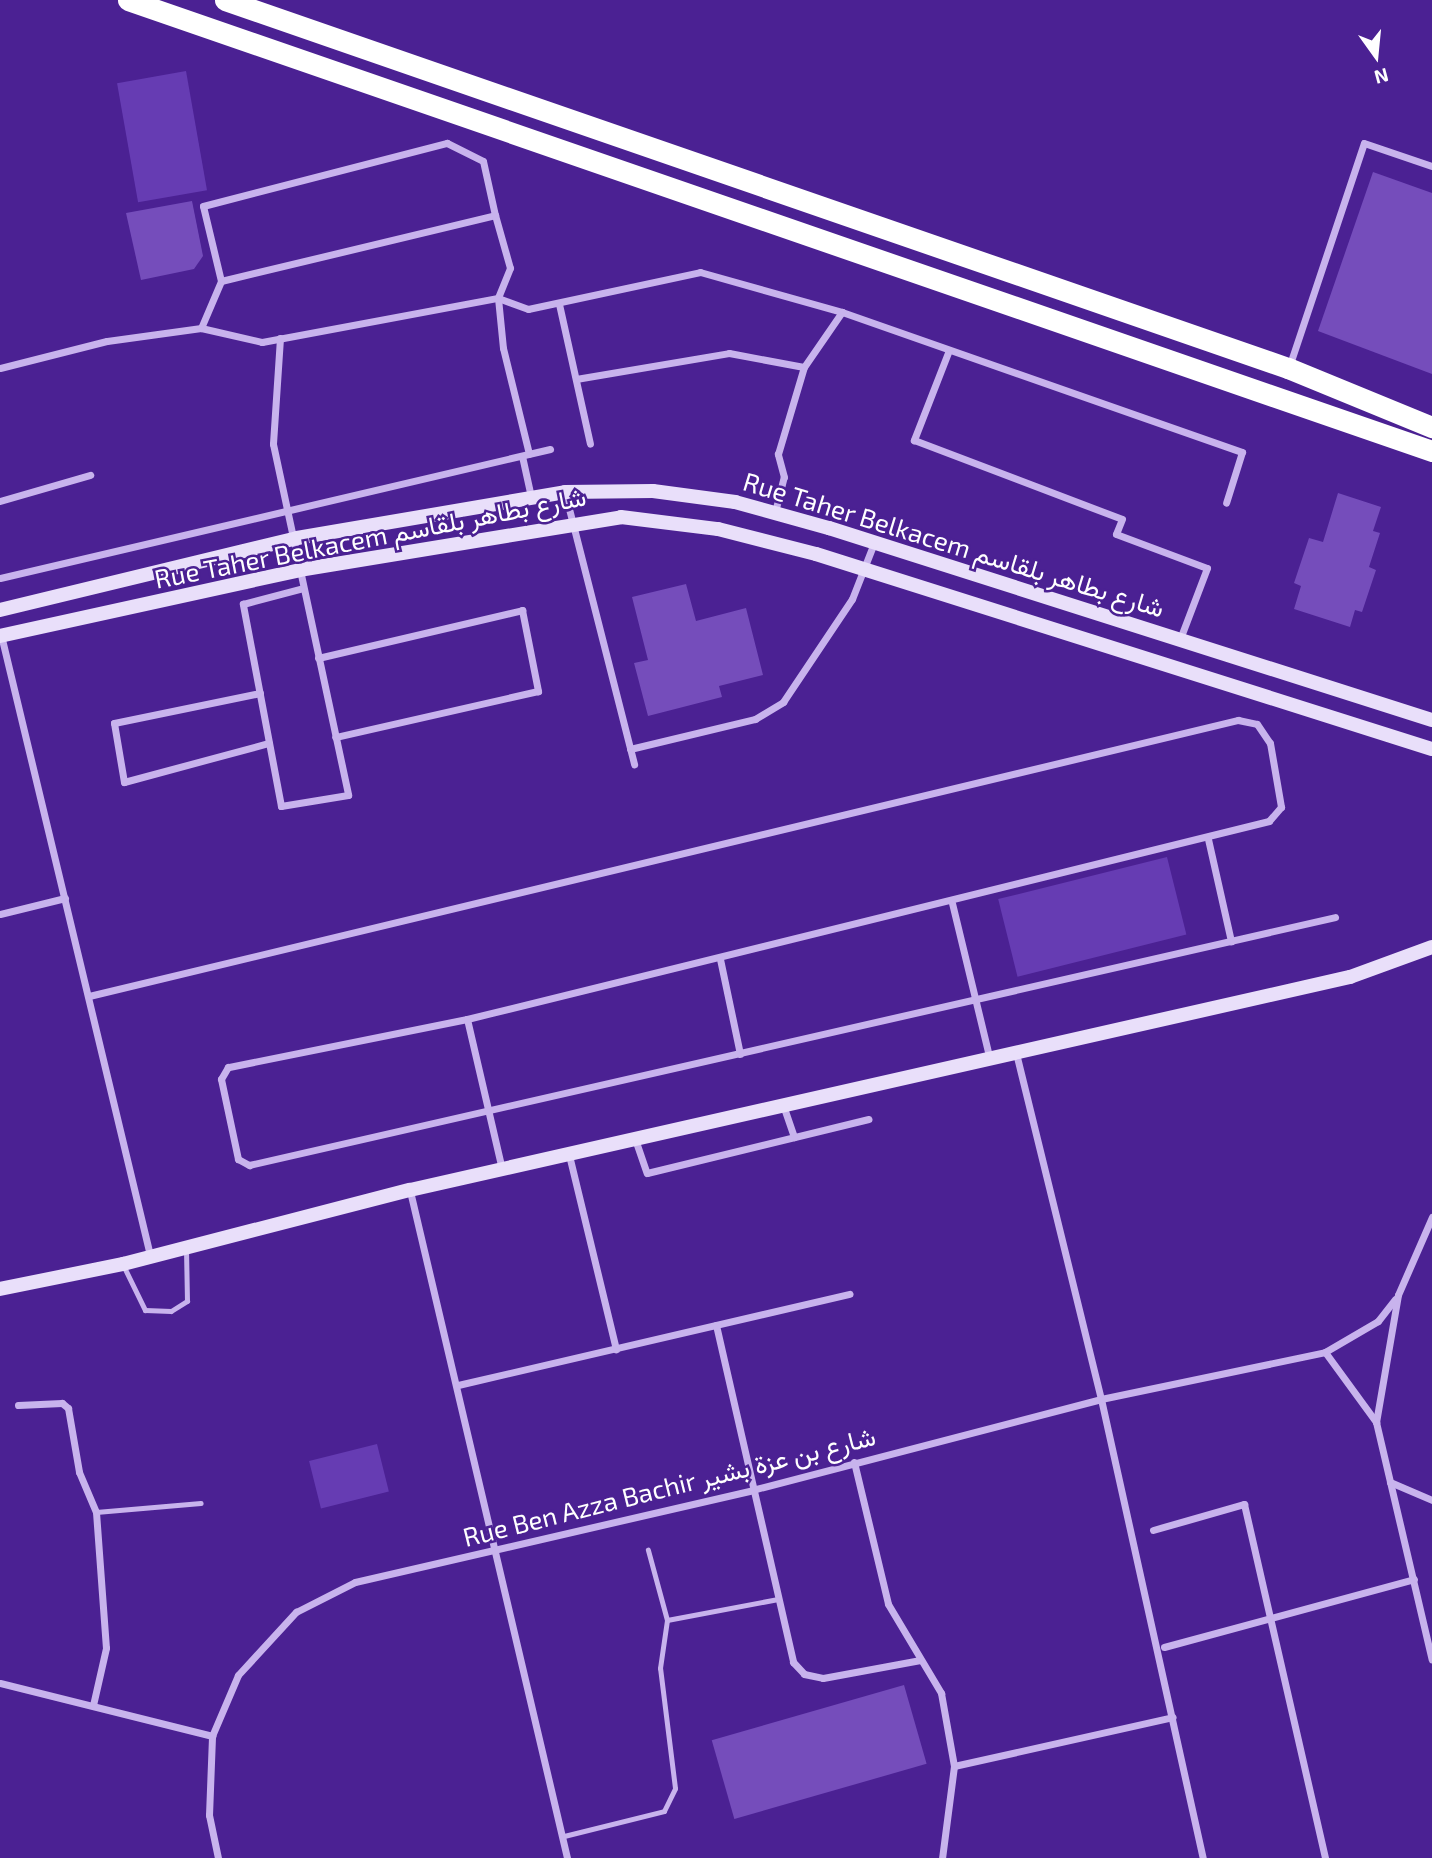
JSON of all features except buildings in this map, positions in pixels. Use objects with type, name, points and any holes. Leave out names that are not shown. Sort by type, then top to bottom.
[{"type":"highway","points":[[128,0],[1432,451]]},
{"type":"highway","points":[[225,0],[1288,368],[1432,426]]},
{"type":"main road","name":"Rue Taher Belkacem شارع بطاهر بلقاسم","points":[[0,610],[297,538],[565,492],[653,491],[775,512],[1432,720]]},
{"type":"main road","name":"Rue Taher Belkacem شارع بطاهر بلقاسم","points":[[0,634],[299,570],[621,517],[718,529],[865,569],[1432,749]]},
{"type":"main road","points":[[0,1289],[122,1264],[185,1245],[635,1138],[1350,977],[1432,947]]},
{"type":"street","points":[[201,328],[221,281],[202,205],[447,143],[483,161],[510,268],[498,298],[503,348],[526,455],[531,497]]},
{"type":"street","points":[[1288,368],[1364,143],[1432,166]]},
{"type":"street","points":[[221,281],[495,215]]},
{"type":"street","points":[[0,368],[107,341],[201,328],[262,342],[498,298],[528,309],[700,272],[842,312],[1242,452],[1226,503]]},
{"type":"street","points":[[559,304],[590,444]]},
{"type":"street","points":[[775,512],[784,477],[778,454],[804,366],[842,312]]},
{"type":"street","points":[[280,338],[273,443],[297,538],[299,570],[303,588],[335,737],[348,795],[281,806],[243,604],[303,588]]},
{"type":"street","points":[[949,350],[914,439],[1122,519],[1116,534],[1207,568],[1180,639]]},
{"type":"street","points":[[576,379],[729,353],[804,366]]},
{"type":"street","points":[[0,578],[290,513],[550,449]]},
{"type":"street","points":[[0,501],[90,475]]},
{"type":"street","points":[[565,492],[634,764]]},
{"type":"street","points":[[630,749],[755,719],[783,702],[852,599],[874,543]]},
{"type":"street","points":[[318,658],[522,610],[538,691],[335,737]]},
{"type":"street","points":[[0,634],[150,1255]]},
{"type":"street","points":[[260,693],[114,723],[124,782],[269,743]]},
{"type":"street","points":[[89,996],[1248,720],[1270,743],[1281,807],[1269,821],[1208,839],[952,903],[794,935],[720,959],[467,1019],[229,1067],[221,1079],[238,1159],[249,1166],[1335,917]]},
{"type":"street","points":[[1208,839],[1231,941]]},
{"type":"street","points":[[0,914],[65,898]]},
{"type":"street","points":[[952,903],[990,1060]]},
{"type":"street","points":[[720,959],[740,1054]]},
{"type":"street","points":[[467,1019],[492,1110],[502,1169]]},
{"type":"street","points":[[1016,1054],[1101,1399],[1203,1858]]},
{"type":"street","points":[[783,1105],[794,1137]]},
{"type":"street","points":[[635,1138],[647,1173],[868,1119]]},
{"type":"street","points":[[569,1155],[616,1349]]},
{"type":"street","points":[[410,1190],[564,1836],[567,1858]]},
{"type":"street","points":[[1376,1422],[1398,1295],[1432,1217]]},
{"type":"street","points":[[458,1385],[850,1294]]},
{"type":"street","name":"Rue Ben Azza Bachir شارع بن عزة بشير","points":[[218,1858],[209,1815],[212,1736],[238,1675],[296,1612],[355,1582],[752,1490],[1101,1399],[1325,1352],[1378,1321],[1398,1295]]},
{"type":"street","points":[[716,1325],[793,1662],[804,1674],[823,1678],[920,1660]]},
{"type":"street","points":[[1325,1352],[1376,1422],[1432,1660]]},
{"type":"street","points":[[18,1405],[62,1403],[68,1408],[79,1472],[96,1512],[106,1648],[93,1705]]},
{"type":"street","points":[[854,1462],[888,1604],[941,1693],[954,1766],[942,1858]]},
{"type":"street","points":[[1390,1482],[1432,1500]]},
{"type":"street","points":[[1153,1530],[1244,1504],[1325,1858]]},
{"type":"street","points":[[1164,1647],[1415,1579]]},
{"type":"street","points":[[0,1683],[212,1736]]},
{"type":"street","points":[[954,1766],[1173,1717]]},
{"type":"lane","points":[[122,1264],[145,1310],[171,1311],[187,1301],[185,1245]]},
{"type":"lane","points":[[96,1512],[166,1502],[201,1503]]},
{"type":"lane","points":[[564,1836],[664,1811],[675,1788],[660,1668],[667,1620],[648,1550]]},
{"type":"lane","points":[[667,1620],[778,1599]]},
{"type":"shaded area","points":[[186,71],[207,190],[138,202],[117,83]]},
{"type":"shaded area","points":[[1167,857],[1186,935],[1018,977],[998,899]]},
{"type":"shaded area","points":[[377,1444],[389,1492],[321,1508],[309,1461]]}]
